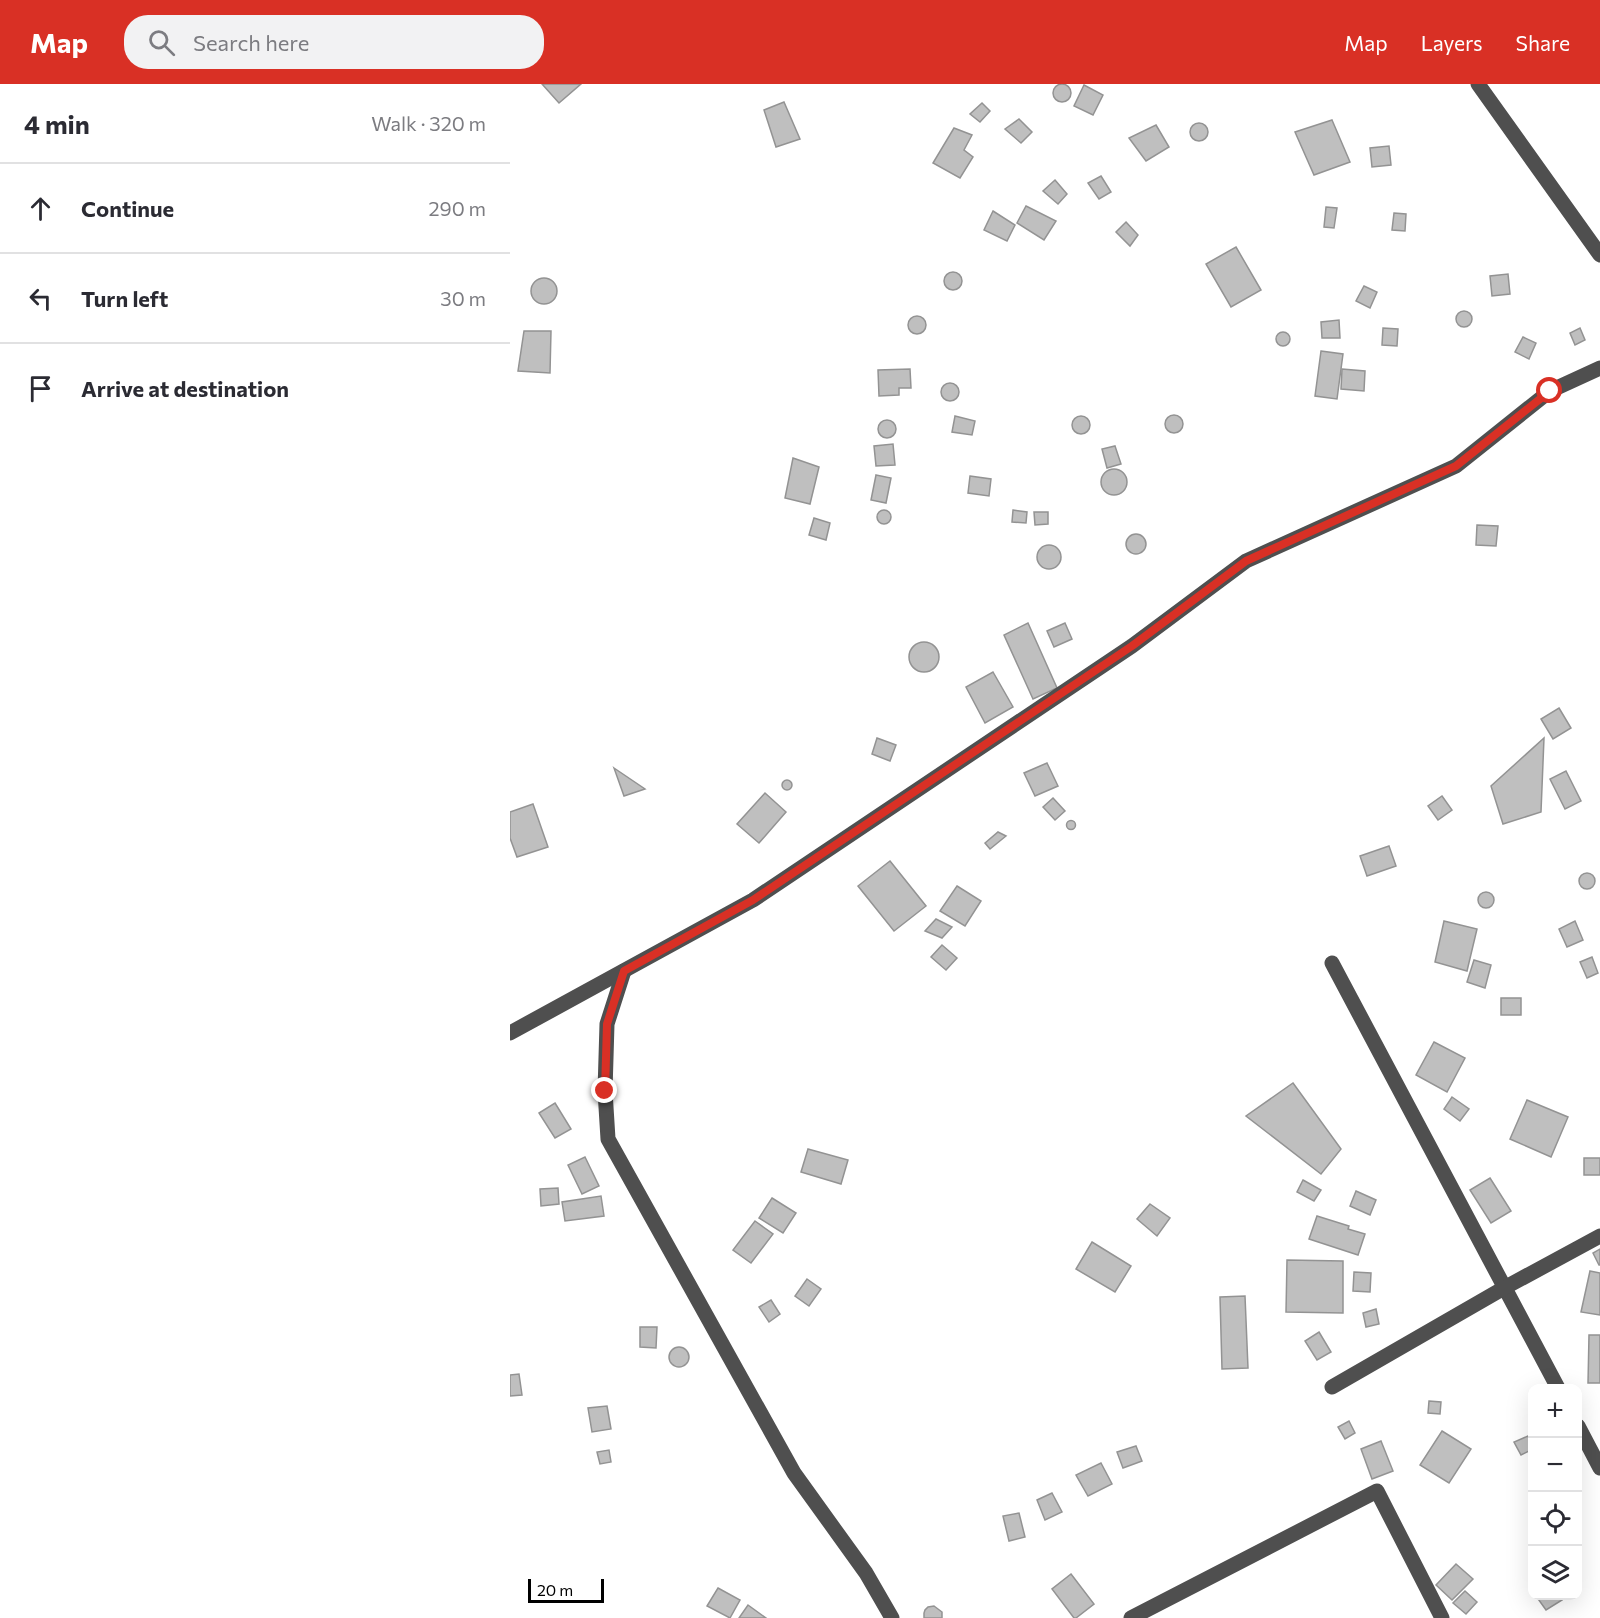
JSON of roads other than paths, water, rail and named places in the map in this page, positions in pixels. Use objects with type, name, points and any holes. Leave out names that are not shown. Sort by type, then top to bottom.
[{"type":"street","points":[[1478,84],[1600,255]]},
{"type":"street","points":[[510,1033],[753,900],[1132,646],[1246,561],[1456,466],[1550,391],[1600,368]]},
{"type":"street","points":[[1332,963],[1555,1384]]},
{"type":"street","points":[[624,971],[607,1024],[605,1091],[608,1139],[794,1473],[866,1573],[892,1618]]},
{"type":"street","points":[[1332,1387],[1504,1288],[1600,1236]]},
{"type":"street","points":[[1582,1434],[1600,1468]]},
{"type":"street","points":[[1131,1618],[1377,1491],[1442,1618]]}]
